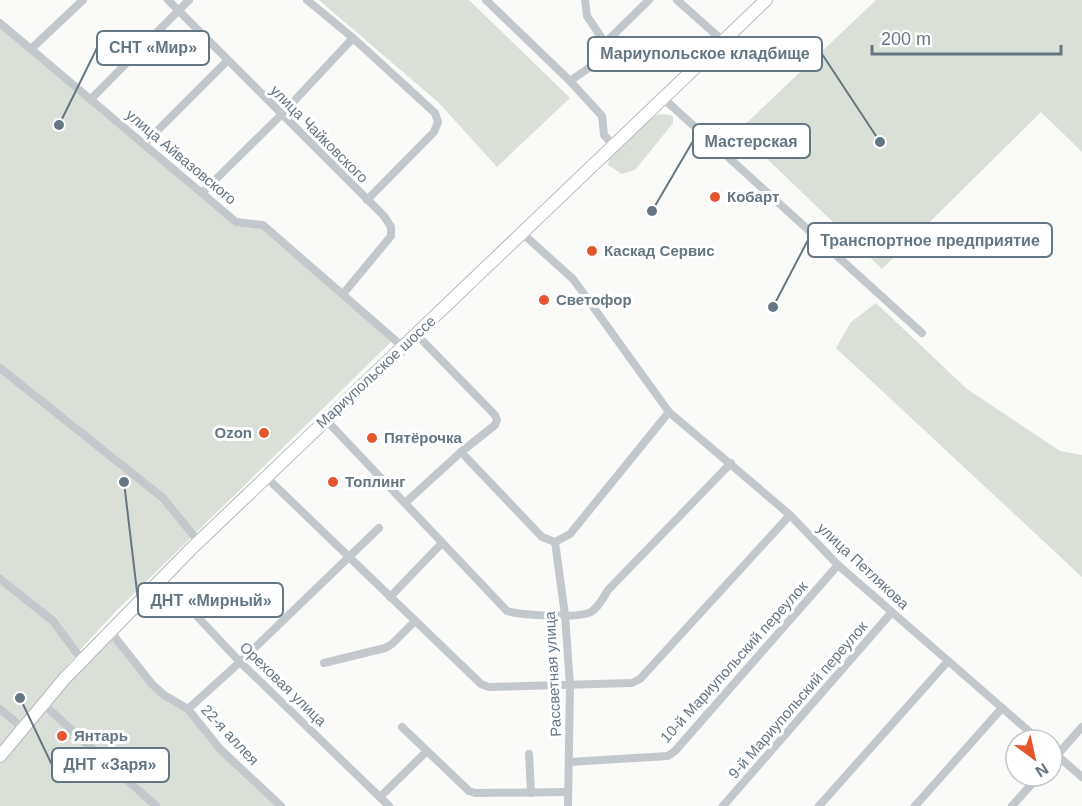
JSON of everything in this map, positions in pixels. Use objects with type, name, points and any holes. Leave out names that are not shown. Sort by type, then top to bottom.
[{"type":"main road","name":"Мариупольское шоссе","points":[[0,756],[82,660],[199,542],[766,0]]},
{"type":"street","points":[[32,49],[83,0]]},
{"type":"street","name":"улица Чайковского","points":[[168,0],[384,216],[391,227],[391,236],[343,294]]},
{"type":"street","points":[[91,99],[189,0]]},
{"type":"street","points":[[307,0],[432,108],[438,122],[435,132],[367,200]]},
{"type":"street","points":[[486,0],[570,81],[602,116],[604,135],[614,146]]},
{"type":"street","points":[[570,81],[593,65],[603,64],[612,57],[587,16],[585,0]]},
{"type":"street","points":[[605,43],[649,0]]},
{"type":"street","points":[[677,0],[723,41]]},
{"type":"street","name":"улица Айвазовского","points":[[0,23],[236,222],[263,225],[403,346]]},
{"type":"street","points":[[202,193],[281,115],[353,38]]},
{"type":"street","points":[[144,144],[228,60]]},
{"type":"street","points":[[663,99],[922,333]]},
{"type":"street","name":"улица Петлякова","points":[[522,233],[573,279],[669,412],[790,515],[838,566],[1025,728]]},
{"type":"street","points":[[405,503],[497,420],[495,415],[416,334]]},
{"type":"street","points":[[0,368],[163,498],[199,542]]},
{"type":"street","points":[[461,452],[542,537],[555,542],[570,534],[669,412]]},
{"type":"street","points":[[326,420],[507,610],[517,614],[590,613],[598,606],[608,590],[731,463]]},
{"type":"street","points":[[265,477],[481,684],[489,687],[632,683],[640,679],[790,515]]},
{"type":"street","points":[[188,709],[380,528]]},
{"type":"street","name":"Рассветная улица","points":[[555,542],[565,615],[570,685],[568,806]]},
{"type":"street","points":[[390,597],[442,543]]},
{"type":"street","name":"10-й Мариупольский переулок","points":[[569,762],[668,756],[675,751],[838,566]]},
{"type":"street","points":[[0,579],[53,621],[82,660]]},
{"type":"street","name":"Ореховая улица","points":[[162,579],[240,662],[389,806]]},
{"type":"street","name":"9-й Мариупольский переулок","points":[[723,806],[892,612]]},
{"type":"street","points":[[324,663],[385,648],[415,621]]},
{"type":"street","name":"22-я аллея","points":[[110,631],[152,684],[164,695],[188,709],[220,749],[281,806]]},
{"type":"street","points":[[819,806],[948,661]]},
{"type":"street","points":[[43,704],[156,806]]},
{"type":"street","points":[[915,806],[1002,708]]},
{"type":"street","points":[[0,710],[23,728]]},
{"type":"street","points":[[402,727],[469,791],[475,793],[568,792]]},
{"type":"street","points":[[1064,746],[1082,727]]},
{"type":"street","points":[[380,797],[427,751]]},
{"type":"street","points":[[529,754],[531,793]]},
{"type":"street","points":[[1064,764],[1082,777]]},
{"type":"street","points":[[1012,806],[1028,788]]},
{"type":"shaded area","points":[[319,0],[469,0],[570,98],[497,167],[438,102]]},
{"type":"shaded area","points":[[876,0],[1082,0],[1082,152],[1041,112],[882,269],[738,131]]},
{"type":"shaded area","points":[[0,27],[236,223],[262,226],[392,341],[119,608],[80,650],[0,746]]},
{"type":"shaded area","points":[[660,114],[671,115],[673,123],[635,170],[622,174],[608,165],[609,159],[652,117]]},
{"type":"shaded area","points":[[876,303],[967,389],[1060,451],[1082,455],[1082,577],[836,348],[851,322]]},
{"type":"shaded area","points":[[113,635],[152,684],[186,712],[281,806],[0,806],[0,764],[44,710]]},
{"type":"place","name":"СНТ «Мир»","points":[[59,125]]},
{"type":"place","name":"Мариупольское кладбище","points":[[880,142]]},
{"type":"place","name":"Кобарт","points":[[715,197]]},
{"type":"place","name":"Мастерская","points":[[652,211]]},
{"type":"place","name":"Каскад Сервис","points":[[592,251]]},
{"type":"place","name":"Светофор","points":[[544,300]]},
{"type":"place","name":"Транспортное предприятие","points":[[773,307]]},
{"type":"place","name":"Ozon","points":[[264,433]]},
{"type":"place","name":"Пятёрочка","points":[[372,438]]},
{"type":"place","name":"ДНТ «Мирный»","points":[[124,482]]},
{"type":"place","name":"Топлинг","points":[[333,482]]},
{"type":"place","name":"ДНТ «Заря»","points":[[20,698]]},
{"type":"place","name":"Янтарь","points":[[62,736]]}]
